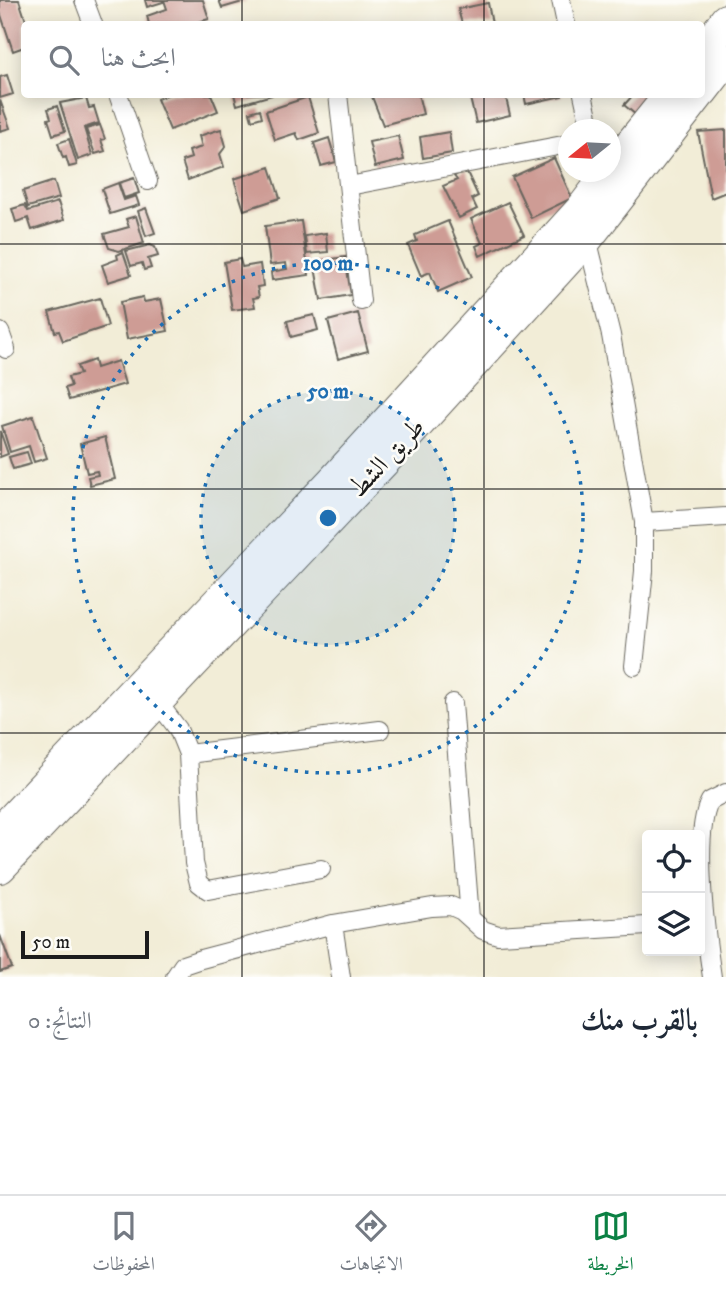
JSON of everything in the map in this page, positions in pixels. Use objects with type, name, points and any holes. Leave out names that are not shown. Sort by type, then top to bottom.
[{"type":"highway","points":[[705,50],[726,20]]},
{"type":"highway","name":"طريق الشط","points":[[705,87],[726,60]]},
{"type":"highway","name":"طريق الشط","points":[[621,142],[667,98]]},
{"type":"highway","name":"طريق الشط","points":[[0,867],[383,461],[587,238],[696,98]]},
{"type":"highway","name":"طريق الشط","points":[[0,832],[336,478],[582,209],[602,182]]},
{"type":"street","points":[[84,0],[92,21]]},
{"type":"street","points":[[561,0],[565,21]]},
{"type":"street","points":[[724,0],[726,10]]},
{"type":"street","points":[[119,98],[148,181]]},
{"type":"street","points":[[338,98],[361,301]]},
{"type":"street","points":[[584,98],[589,119]]},
{"type":"street","points":[[349,186],[558,146]]},
{"type":"street","points":[[587,238],[611,335],[644,522],[644,571],[634,666]]},
{"type":"street","points":[[644,522],[726,517]]},
{"type":"street","points":[[156,700],[178,729],[188,754],[194,863],[199,883],[208,890],[321,869]]},
{"type":"street","points":[[453,703],[470,918]]},
{"type":"street","points":[[188,754],[380,730]]},
{"type":"street","points":[[702,893],[703,820],[710,801],[726,793]]},
{"type":"street","points":[[175,977],[183,965],[333,924],[451,906],[483,930],[498,935],[642,926]]},
{"type":"street","points":[[333,924],[341,977]]},
{"type":"street","points":[[705,938],[712,977]]},
{"type":"building","points":[[0,0],[19,0],[26,21],[21,21],[21,48],[13,51],[0,12]]},
{"type":"building","points":[[145,0],[163,0],[163,2],[147,7]]},
{"type":"building","points":[[164,0],[203,0],[209,19],[148,21],[147,16],[167,9]]},
{"type":"building","points":[[219,0],[246,0],[246,1],[222,8]]},
{"type":"building","points":[[488,3],[491,21],[461,21],[458,9]]},
{"type":"building","points":[[7,75],[13,94],[0,98],[0,77]]},
{"type":"building","points":[[86,98],[89,108],[94,107],[99,123],[84,128],[92,155],[78,160],[60,103]]},
{"type":"building","points":[[213,98],[218,111],[170,130],[157,99]]},
{"type":"building","points":[[235,98],[262,98],[237,105]]},
{"type":"building","points":[[308,98],[319,133],[299,140],[296,133],[275,140],[266,111]]},
{"type":"building","points":[[373,98],[419,98],[423,114],[383,125]]},
{"type":"building","points":[[470,98],[506,98],[510,115],[476,123]]},
{"type":"building","points":[[525,98],[553,98],[526,104]]},
{"type":"building","points":[[630,98],[651,98],[636,115],[624,105]]},
{"type":"building","points":[[0,100],[10,128],[0,131]]},
{"type":"building","points":[[57,106],[65,131],[53,135],[48,109]]},
{"type":"building","points":[[260,109],[262,117],[252,120],[250,112]]},
{"type":"building","points":[[100,125],[105,139],[101,140],[105,151],[95,154],[86,129]]},
{"type":"building","points":[[221,129],[226,146],[220,154],[224,167],[188,180],[182,161],[191,158],[189,151],[202,147],[199,136]]},
{"type":"building","points":[[726,130],[726,192],[711,198],[698,132]]},
{"type":"building","points":[[449,132],[452,153],[423,158],[420,137]]},
{"type":"building","points":[[398,136],[404,160],[375,167],[369,142]]},
{"type":"building","points":[[329,138],[336,162],[321,166],[314,143]]},
{"type":"building","points":[[69,139],[77,165],[69,167],[58,143]]},
{"type":"building","points":[[554,158],[558,167],[558,182],[565,182],[572,198],[531,218],[512,177]]},
{"type":"building","points":[[270,167],[280,198],[244,210],[234,179]]},
{"type":"building","points":[[466,170],[478,196],[472,199],[477,209],[459,218],[443,186],[457,180],[454,176]]},
{"type":"building","points":[[134,178],[139,193],[124,198],[119,183]]},
{"type":"building","points":[[54,181],[59,198],[28,207],[23,191]]},
{"type":"building","points":[[118,183],[124,200],[136,196],[139,205],[110,214],[102,189]]},
{"type":"building","points":[[58,202],[64,220],[32,230],[28,218],[16,222],[12,209],[25,205],[28,211]]},
{"type":"building","points":[[508,202],[524,235],[480,256],[476,246],[482,243],[471,219]]},
{"type":"building","points":[[146,208],[155,233],[146,236],[138,211]]},
{"type":"building","points":[[136,216],[144,243],[119,251],[109,248],[104,234],[129,227],[126,219]]},
{"type":"building","points":[[301,221],[309,275],[272,280],[271,272],[287,269],[286,263],[270,265],[265,226]]},
{"type":"building","points":[[448,221],[472,277],[438,292],[430,272],[421,276],[408,245],[417,241],[415,235]]},
{"type":"building","points":[[326,233],[328,252],[307,254],[305,236]]},
{"type":"building","points":[[150,245],[155,247],[158,256],[148,259],[151,268],[144,270],[142,263],[131,266],[126,251]]},
{"type":"building","points":[[123,252],[131,275],[108,282],[102,265],[118,259],[117,255]]},
{"type":"building","points":[[345,257],[351,295],[321,300],[314,262]]},
{"type":"building","points":[[240,259],[242,267],[260,264],[263,286],[257,287],[259,297],[253,298],[255,307],[232,310],[224,262]]},
{"type":"building","points":[[143,297],[144,302],[161,299],[168,331],[127,339],[120,302]]},
{"type":"building","points":[[100,298],[108,326],[63,341],[59,331],[55,332],[49,312]]},
{"type":"building","points":[[358,313],[368,351],[338,359],[328,321]]},
{"type":"building","points":[[314,315],[318,330],[291,337],[287,321]]},
{"type":"building","points":[[94,360],[96,368],[118,361],[125,384],[69,400],[65,388],[71,386],[68,377],[80,374],[77,366]]},
{"type":"building","points":[[33,416],[47,458],[34,462],[29,446],[10,452],[2,426]]},
{"type":"building","points":[[0,431],[8,454],[0,457]]},
{"type":"building","points":[[105,437],[115,479],[90,485],[88,477],[98,475],[97,471],[87,473],[80,444]]},
{"type":"building","points":[[27,452],[31,464],[13,469],[9,457]]},
{"type":"building","points":[[0,935],[12,968],[0,972]]}]
